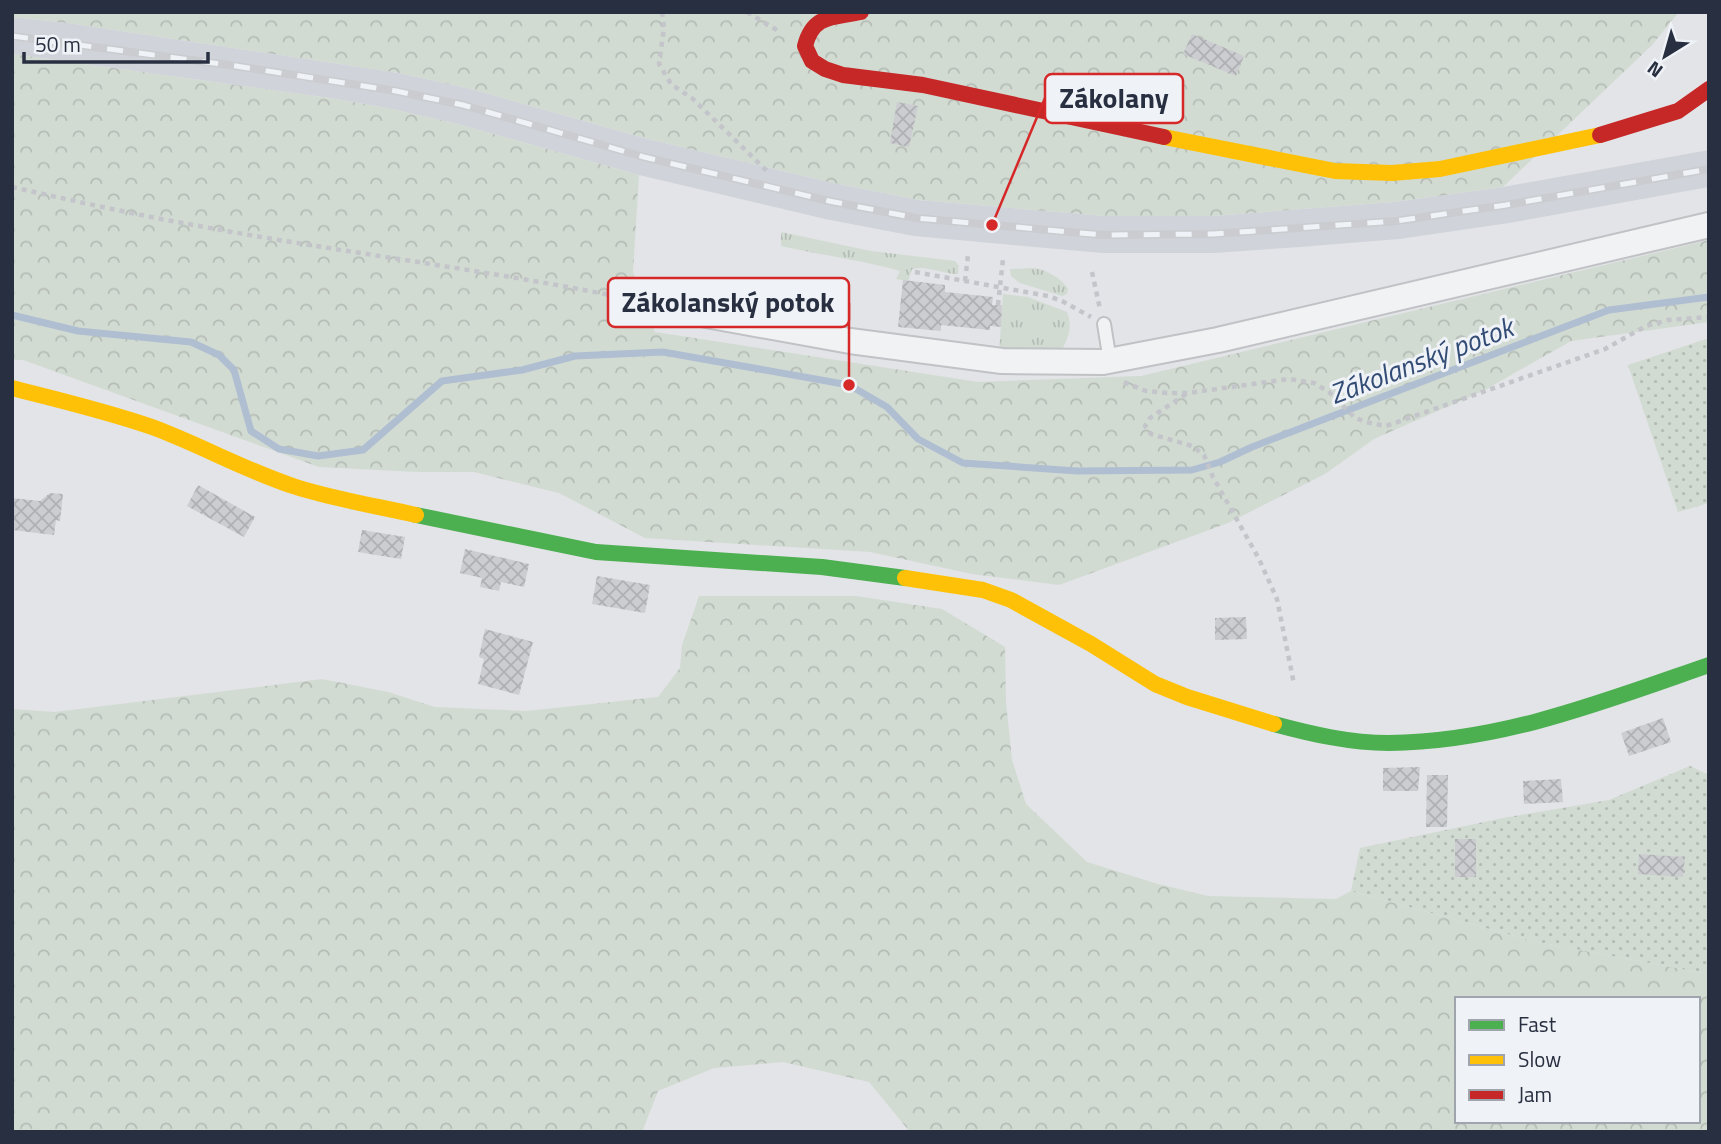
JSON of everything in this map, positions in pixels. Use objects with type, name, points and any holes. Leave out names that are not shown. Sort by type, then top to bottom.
[{"type":"main road","points":[[860,12],[821,20],[813,26],[805,47],[812,61],[843,75],[923,85],[1272,160],[1335,171],[1392,173],[1440,169],[1616,131],[1678,111],[1709,89]]},
{"type":"main road","points":[[12,388],[88,407],[151,427],[258,474],[298,488],[560,546],[637,556],[822,567],[983,590],[1011,600],[1155,684],[1277,725],[1338,739],[1389,743],[1469,736],[1516,727],[1709,665]]},
{"type":"street","points":[[706,315],[850,341],[1002,361],[1106,362],[1231,337],[1709,225]]},
{"type":"lane","points":[[1104,324],[1106,362]]},
{"type":"path","points":[[662,12],[664,28],[659,64],[671,84],[693,99],[769,173]]},
{"type":"path","points":[[12,187],[199,226],[592,291],[706,315]]},
{"type":"path","points":[[965,281],[968,255]]},
{"type":"path","points":[[999,305],[1003,260]]},
{"type":"path","points":[[915,272],[1048,296],[1069,306]]},
{"type":"path","points":[[1092,272],[1104,324]]},
{"type":"path","points":[[1106,362],[1125,382],[1146,391],[1188,393],[1289,379],[1314,383],[1329,392],[1354,416],[1365,422],[1386,426],[1605,349],[1646,327],[1668,320],[1709,317]]},
{"type":"path","points":[[1188,393],[1146,421],[1144,426],[1152,434],[1192,446],[1204,455],[1277,599],[1294,684]]},
{"type":"shaded area","points":[[12,17],[399,73],[467,88],[648,139],[833,183],[919,200],[1104,216],[1213,216],[1394,202],[1503,187],[1709,150],[1709,187],[1509,223],[1399,239],[1214,253],[1102,253],[914,236],[825,219],[639,175],[458,124],[392,109],[12,54]]},
{"type":"green space","points":[[12,12],[1679,12],[1652,45],[1503,187],[1394,202],[1212,216],[1104,216],[919,200],[833,183],[648,139],[467,88],[399,73],[12,17]]},
{"type":"green space","points":[[12,54],[392,109],[458,124],[639,175],[633,272],[655,332],[978,382],[1141,376],[1709,240],[1709,322],[1571,341],[1483,391],[1374,439],[1325,474],[1228,523],[1059,585],[972,574],[870,552],[645,538],[559,493],[474,472],[319,467],[23,360],[12,360]]},
{"type":"green space","points":[[781,232],[871,251],[955,261],[959,266],[957,274],[918,268],[912,269],[908,281],[896,279],[900,271],[781,246]]},
{"type":"green space","points":[[1034,268],[1057,278],[1068,289],[1067,294],[1062,296],[1020,283],[1011,276],[1010,269]]},
{"type":"green space","points":[[1003,294],[1028,297],[1067,312],[1069,330],[1057,358],[999,355]]},
{"type":"green space","points":[[1709,338],[1709,503],[1678,512],[1628,365]]},
{"type":"green space","points":[[699,596],[856,596],[942,609],[1005,647],[1006,702],[1012,760],[1026,804],[1087,862],[1208,896],[1336,899],[1351,891],[1537,942],[1709,974],[1709,1132],[910,1132],[869,1082],[783,1062],[714,1068],[658,1091],[642,1132],[12,1132],[12,709],[55,712],[322,679],[388,692],[435,707],[526,711],[658,697],[680,668],[682,645]]},
{"type":"green space","points":[[1690,766],[1709,775],[1709,974],[1537,942],[1351,891],[1360,848],[1503,818],[1609,800]]},
{"type":"building","points":[[1192,34],[1244,56],[1236,76],[1183,54]]},
{"type":"building","points":[[897,102],[918,106],[909,147],[890,143]]},
{"type":"building","points":[[903,280],[945,285],[945,292],[993,297],[992,305],[1002,305],[1001,327],[990,326],[990,330],[941,325],[941,331],[898,327]]},
{"type":"building","points":[[198,485],[255,517],[244,537],[187,506]]},
{"type":"building","points":[[50,493],[63,494],[60,521],[56,520],[54,535],[12,530],[12,498],[40,501]]},
{"type":"building","points":[[362,530],[405,537],[401,559],[358,552]]},
{"type":"building","points":[[465,549],[529,564],[524,587],[501,582],[499,591],[480,587],[482,578],[460,573]]},
{"type":"building","points":[[597,576],[650,585],[645,613],[592,604]]},
{"type":"building","points":[[1246,617],[1247,639],[1215,640],[1215,618]]},
{"type":"building","points":[[485,629],[533,642],[519,695],[478,684],[484,659],[479,657]]},
{"type":"building","points":[[1663,718],[1671,742],[1629,756],[1621,733]]},
{"type":"building","points":[[1420,767],[1418,791],[1383,791],[1383,768]]},
{"type":"building","points":[[1427,775],[1448,775],[1447,827],[1426,827]]},
{"type":"building","points":[[1561,779],[1563,802],[1524,804],[1523,781]]},
{"type":"building","points":[[1455,839],[1476,839],[1476,877],[1455,877]]},
{"type":"building","points":[[1639,854],[1685,857],[1683,877],[1638,874]]},
{"type":"waterway","name":"Zákolanský potok","points":[[12,315],[78,331],[191,342],[219,355],[234,370],[251,431],[279,449],[318,456],[363,450],[442,381],[522,370],[575,356],[663,352],[849,385],[887,407],[918,439],[963,463],[1077,471],[1192,470],[1220,462],[1252,447],[1609,310],[1709,297]]},
{"type":"railway","points":[[12,36],[396,91],[463,105],[644,157],[829,201],[916,218],[1103,235],[1213,234],[1396,221],[1506,205],[1709,169]]},
{"type":"traffic: fast","points":[[416,515],[596,552],[822,567],[905,578]]},
{"type":"traffic: fast","points":[[1274,724],[1331,737],[1374,743],[1431,741],[1552,717],[1709,665]]},
{"type":"traffic: slow","points":[[1164,137],[1335,171],[1392,173],[1440,169],[1600,135]]},
{"type":"traffic: slow","points":[[12,388],[152,427],[296,487],[416,515]]},
{"type":"traffic: slow","points":[[905,578],[983,590],[1011,600],[1091,644],[1155,684],[1187,697],[1274,724]]},
{"type":"traffic: jam","points":[[861,12],[826,19],[813,28],[805,46],[812,61],[843,75],[923,85],[1164,137]]},
{"type":"traffic: jam","points":[[1600,135],[1678,111],[1709,89]]},
{"type":"place","name":"Zákolany","points":[[992,225]]},
{"type":"place","name":"Zákolanský potok","points":[[849,385]]}]
